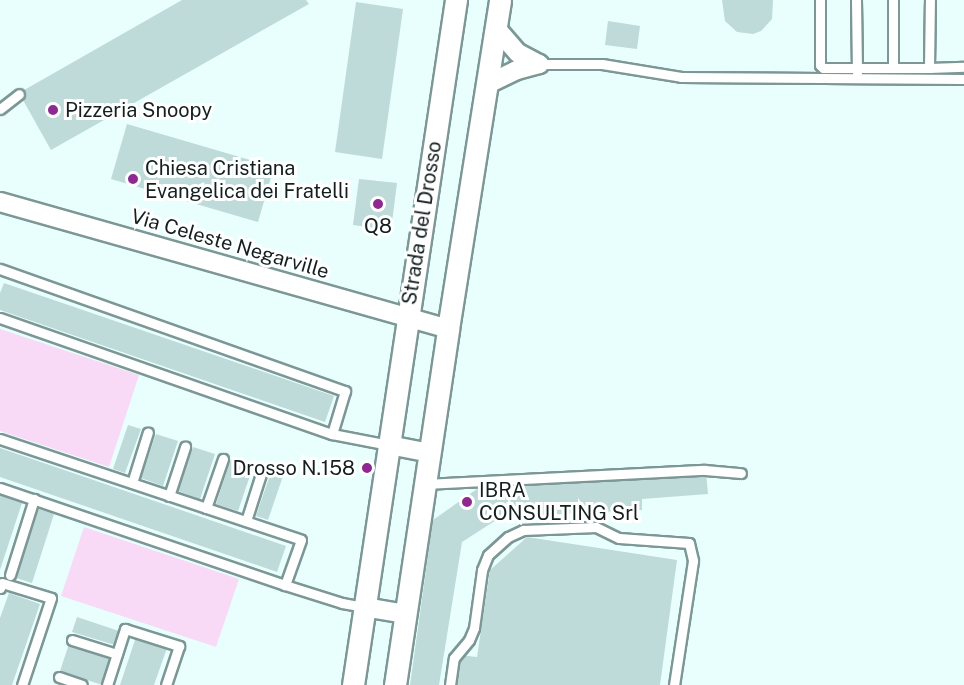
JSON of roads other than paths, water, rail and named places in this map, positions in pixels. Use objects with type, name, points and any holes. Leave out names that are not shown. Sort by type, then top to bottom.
[{"type":"street","name":"Strada del Drosso","points":[[353,685],[456,0]]},
{"type":"street","points":[[395,685],[500,0]]},
{"type":"street","points":[[496,28],[518,53],[539,64]]},
{"type":"street","points":[[486,85],[517,70],[539,64]]},
{"type":"street","name":"Via Celeste Negarville","points":[[0,202],[448,329]]},
{"type":"street","points":[[389,446],[430,453]]},
{"type":"street","points":[[364,607],[406,615]]},
{"type":"lane","points":[[820,0],[820,65],[824,68],[964,67]]},
{"type":"lane","points":[[856,0],[856,79]]},
{"type":"lane","points":[[893,0],[893,68]]},
{"type":"lane","points":[[929,68],[930,0]]},
{"type":"lane","points":[[539,64],[602,64],[646,74],[681,77],[964,79]]},
{"type":"lane","points":[[0,109],[19,94]]},
{"type":"lane","points":[[0,269],[345,391],[332,434]]},
{"type":"lane","points":[[0,318],[332,434],[389,446]]},
{"type":"lane","points":[[132,483],[148,432]]},
{"type":"lane","points":[[0,439],[301,540],[285,585]]},
{"type":"lane","points":[[169,495],[185,447]]},
{"type":"lane","points":[[206,508],[223,459]]},
{"type":"lane","points":[[426,484],[705,470],[741,473]]},
{"type":"lane","points":[[246,521],[262,471]]},
{"type":"lane","points":[[0,488],[285,585],[342,603],[364,607]]},
{"type":"lane","points":[[10,575],[34,499]]},
{"type":"lane","points":[[450,685],[454,658],[469,640],[474,628],[482,570],[488,555],[508,537],[524,530],[596,527],[619,538],[682,540],[689,543],[693,551],[674,685]]},
{"type":"lane","points":[[0,588],[2,583],[51,598],[22,685]]},
{"type":"lane","points":[[107,685],[125,629],[179,646],[166,685]]},
{"type":"lane","points":[[72,640],[117,654]]},
{"type":"lane","points":[[59,677],[82,685]]},
{"type":"place","name":"Pizzeria Snoopy","points":[[53,110]]},
{"type":"place","name":"Chiesa Cristiana Evangelica dei Fratelli","points":[[133,179]]},
{"type":"place","name":"Q8","points":[[378,204]]},
{"type":"place","name":"Drosso N.158","points":[[367,468]]},
{"type":"place","name":"IBRA CONSULTING Srl","points":[[467,502]]}]
